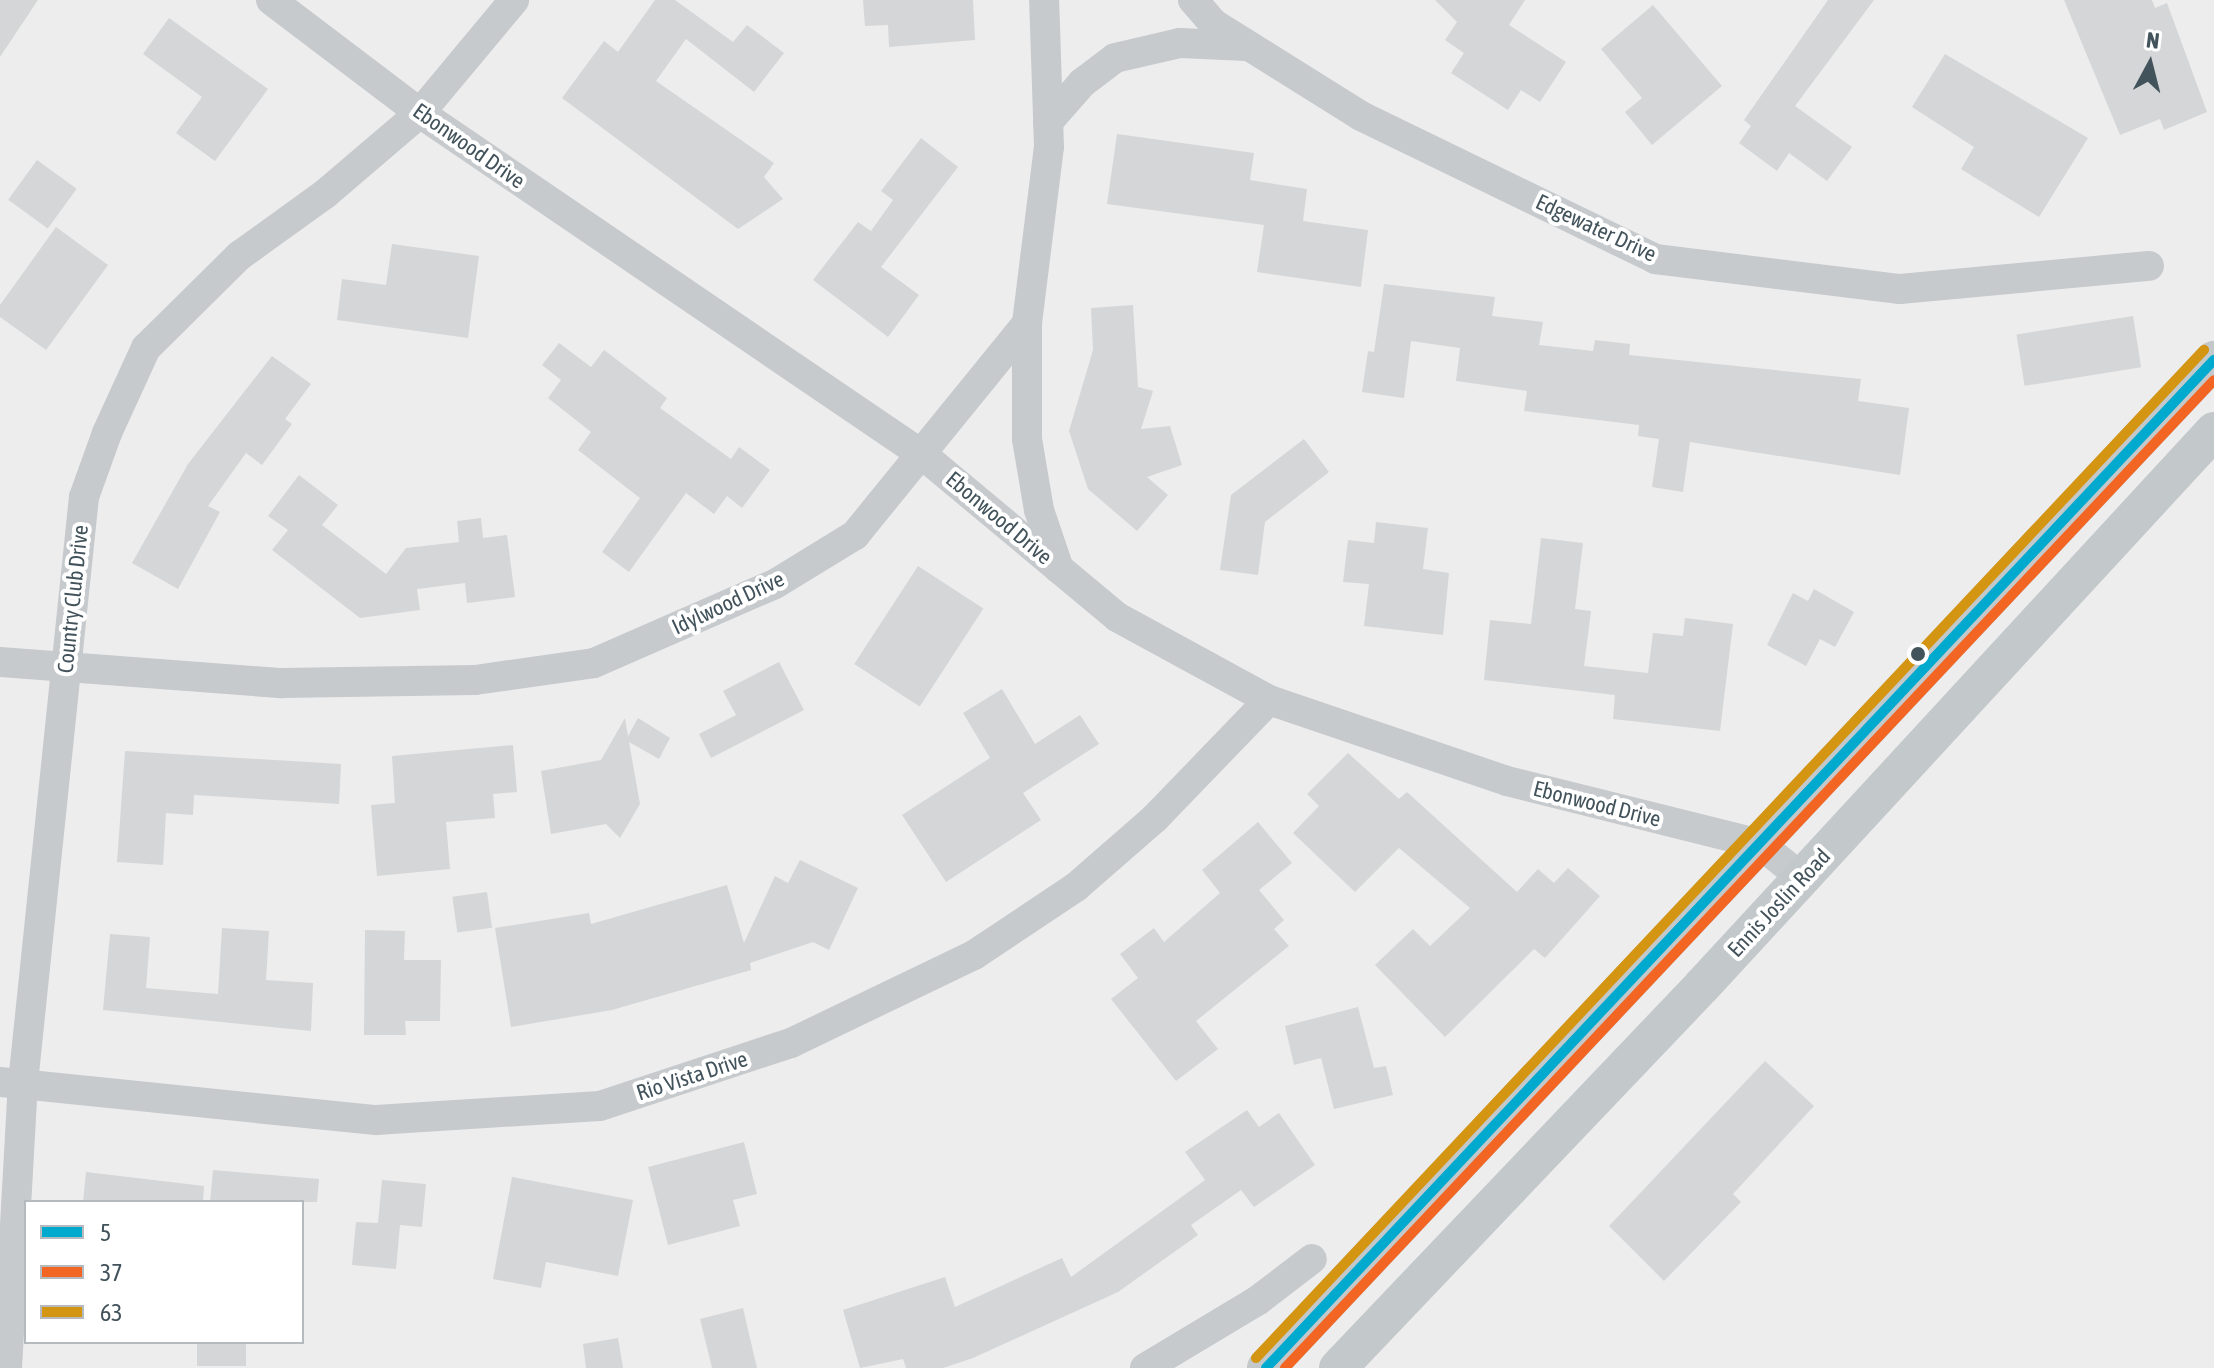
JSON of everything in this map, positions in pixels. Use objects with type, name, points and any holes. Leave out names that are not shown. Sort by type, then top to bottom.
[{"type":"main road","points":[[1266,1368],[2214,360]]},
{"type":"main road","name":"Ennis Joslin Road","points":[[1338,1368],[1802,878],[2214,431]]},
{"type":"street","name":"Ebonwood Drive","points":[[271,0],[420,113],[924,456],[1117,617],[1269,700],[1507,781],[1760,844],[1802,878]]},
{"type":"street","name":"Country Club Drive","points":[[7,1368],[12,1082],[66,667],[84,497],[146,348],[239,256],[325,194],[420,113],[514,0]]},
{"type":"street","points":[[1044,0],[1048,122],[1027,323],[1027,439],[1039,510],[1059,569]]},
{"type":"street","name":"Edgewater Drive","points":[[1193,0],[1214,24],[1361,116],[1655,259],[1900,289],[2149,266]]},
{"type":"street","points":[[1048,122],[1082,83],[1115,58],[1180,43],[1249,46]]},
{"type":"street","name":"Idylwood Drive","points":[[0,662],[282,683],[475,680],[594,663],[775,584],[855,535],[924,456],[1027,323]]},
{"type":"street","name":"Rio Vista Drive","points":[[12,1082],[376,1120],[600,1106],[791,1043],[974,955],[1076,887],[1155,818],[1269,700]]},
{"type":"street","points":[[1145,1368],[1257,1301],[1312,1259]]},
{"type":"building","points":[[0,0],[38,0],[0,57]]},
{"type":"building","points":[[655,0],[675,0],[733,42],[747,25],[784,53],[754,92],[686,39],[656,81],[774,163],[764,177],[783,199],[738,229],[562,98],[604,41],[618,52]]},
{"type":"building","points":[[863,0],[973,0],[975,40],[889,47],[888,25],[865,26]]},
{"type":"building","points":[[1435,0],[1525,0],[1509,25],[1566,62],[1540,102],[1521,90],[1508,110],[1451,73],[1464,53],[1445,40],[1457,22]]},
{"type":"building","points":[[1828,0],[1874,0],[1795,106],[1852,147],[1827,181],[1789,153],[1777,171],[1739,143],[1751,126],[1744,120]]},
{"type":"building","points":[[2064,0],[2152,0],[2155,8],[2167,3],[2207,112],[2164,130],[2160,119],[2120,135]]},
{"type":"building","points":[[1653,5],[1722,86],[1652,145],[1625,112],[1642,98],[1601,49]]},
{"type":"building","points":[[169,18],[268,89],[215,161],[176,133],[202,97],[143,54]]},
{"type":"building","points":[[1945,54],[2088,138],[2039,217],[1961,169],[1974,147],[1912,107]]},
{"type":"building","points":[[1117,134],[1254,153],[1250,180],[1307,189],[1303,221],[1368,230],[1361,287],[1257,272],[1264,225],[1107,204]]},
{"type":"building","points":[[921,138],[958,167],[881,267],[919,295],[888,337],[813,280],[858,222],[871,231],[893,200],[881,191]]},
{"type":"building","points":[[37,160],[77,189],[48,228],[8,200]]},
{"type":"building","points":[[56,227],[108,265],[46,350],[0,317],[0,305]]},
{"type":"building","points":[[392,244],[479,256],[468,338],[337,320],[342,279],[386,285]]},
{"type":"building","points":[[1384,284],[1495,297],[1492,316],[1543,322],[1539,345],[1593,351],[1595,340],[1630,344],[1629,355],[1861,379],[1858,401],[1909,408],[1900,475],[1690,442],[1683,492],[1652,487],[1659,439],[1638,436],[1639,425],[1524,411],[1527,391],[1456,381],[1460,348],[1411,341],[1404,398],[1362,392],[1368,351],[1374,352]]},
{"type":"building","points":[[1133,305],[1138,387],[1153,391],[1141,429],[1170,426],[1182,465],[1147,477],[1168,495],[1137,531],[1088,489],[1069,431],[1093,350],[1091,308]]},
{"type":"building","points":[[2133,316],[2141,367],[2025,386],[2016,334]]},
{"type":"building","points":[[559,343],[591,367],[604,350],[667,398],[660,408],[731,459],[739,447],[770,470],[742,508],[727,496],[714,514],[686,493],[629,572],[602,552],[640,498],[578,450],[591,432],[548,398],[561,380],[542,365]]},
{"type":"building","points":[[272,356],[311,384],[285,419],[292,424],[262,465],[246,453],[208,506],[220,512],[178,589],[132,563],[188,464]]},
{"type":"building","points":[[1304,439],[1329,472],[1265,522],[1258,575],[1220,570],[1231,495]]},
{"type":"building","points":[[299,475],[338,505],[322,525],[386,574],[406,548],[459,542],[457,521],[481,518],[483,538],[507,535],[515,597],[467,603],[465,583],[417,589],[420,610],[360,618],[272,550],[288,530],[268,516]]},
{"type":"building","points":[[1376,522],[1428,528],[1423,569],[1449,573],[1443,635],[1364,626],[1369,584],[1343,582],[1348,540],[1374,543]]},
{"type":"building","points":[[1541,538],[1583,543],[1575,609],[1591,611],[1584,666],[1648,673],[1653,633],[1683,636],[1685,618],[1733,624],[1720,731],[1613,719],[1615,695],[1484,680],[1490,620],[1531,624]]},
{"type":"building","points":[[918,566],[983,608],[920,707],[854,664]]},
{"type":"building","points":[[1814,589],[1854,612],[1835,647],[1820,639],[1806,666],[1767,645],[1793,593],[1808,601]]},
{"type":"building","points":[[779,662],[804,710],[711,758],[699,734],[736,715],[723,691]]},
{"type":"building","points":[[1002,689],[1035,744],[1080,715],[1099,744],[1023,793],[1041,820],[946,882],[902,815],[990,758],[963,713]]},
{"type":"building","points":[[625,718],[628,736],[638,718],[670,738],[659,759],[629,742],[640,804],[620,838],[606,824],[551,834],[541,771],[601,760]]},
{"type":"building","points":[[513,745],[517,792],[493,794],[495,818],[446,822],[450,869],[377,876],[371,805],[395,803],[392,756]]},
{"type":"building","points":[[125,751],[341,764],[339,804],[194,795],[193,815],[166,813],[163,865],[117,862]]},
{"type":"building","points":[[1348,753],[1399,799],[1407,792],[1517,892],[1538,869],[1554,883],[1568,868],[1600,896],[1545,958],[1534,949],[1445,1037],[1375,965],[1413,929],[1430,946],[1470,908],[1399,848],[1355,892],[1293,833],[1319,806],[1307,794]]},
{"type":"building","points":[[1258,822],[1292,863],[1259,890],[1284,920],[1274,929],[1289,946],[1196,1021],[1218,1049],[1176,1081],[1111,999],[1138,978],[1120,954],[1154,928],[1164,942],[1220,893],[1202,870]]},
{"type":"building","points":[[800,860],[858,888],[829,950],[813,942],[750,963],[751,970],[612,1010],[511,1027],[495,928],[589,913],[591,924],[727,885],[744,943],[775,876],[788,883]]},
{"type":"building","points":[[487,892],[492,928],[457,933],[452,897]]},
{"type":"building","points":[[222,928],[269,931],[266,980],[313,983],[311,1031],[103,1010],[110,934],[150,937],[146,988],[218,994]]},
{"type":"building","points":[[365,930],[405,931],[404,960],[441,960],[440,1021],[405,1021],[406,1035],[364,1035]]},
{"type":"building","points":[[1358,1007],[1374,1068],[1386,1066],[1393,1095],[1334,1109],[1321,1058],[1294,1065],[1285,1026]]},
{"type":"building","points":[[1765,1061],[1814,1106],[1733,1194],[1741,1202],[1664,1281],[1609,1226]]},
{"type":"building","points":[[1247,1110],[1259,1127],[1279,1113],[1315,1165],[1254,1207],[1241,1190],[1191,1225],[1198,1235],[1118,1292],[973,1358],[943,1368],[906,1368],[903,1359],[860,1368],[843,1310],[945,1277],[955,1307],[1062,1258],[1071,1277],[1205,1180],[1185,1152]]},
{"type":"building","points":[[744,1142],[757,1194],[733,1200],[740,1226],[668,1245],[648,1167]]},
{"type":"building","points":[[213,1170],[319,1179],[317,1202],[210,1200]]},
{"type":"building","points":[[86,1172],[204,1186],[203,1200],[83,1200]]},
{"type":"building","points":[[512,1177],[633,1200],[618,1276],[546,1262],[541,1288],[493,1279]]},
{"type":"building","points":[[382,1180],[426,1184],[422,1227],[400,1225],[396,1269],[352,1265],[356,1222],[378,1223]]},
{"type":"building","points":[[743,1308],[757,1368],[712,1368],[700,1319]]},
{"type":"building","points":[[618,1338],[623,1368],[586,1368],[583,1344]]},
{"type":"building","points":[[197,1344],[246,1344],[246,1366],[197,1366]]},
{"type":"transit line","name":"63","points":[[1256,1358],[2204,350]]},
{"type":"transit line","name":"5","points":[[1266,1368],[2214,360]]},
{"type":"transit line","name":"37","points":[[1285,1368],[2214,380]]}]
